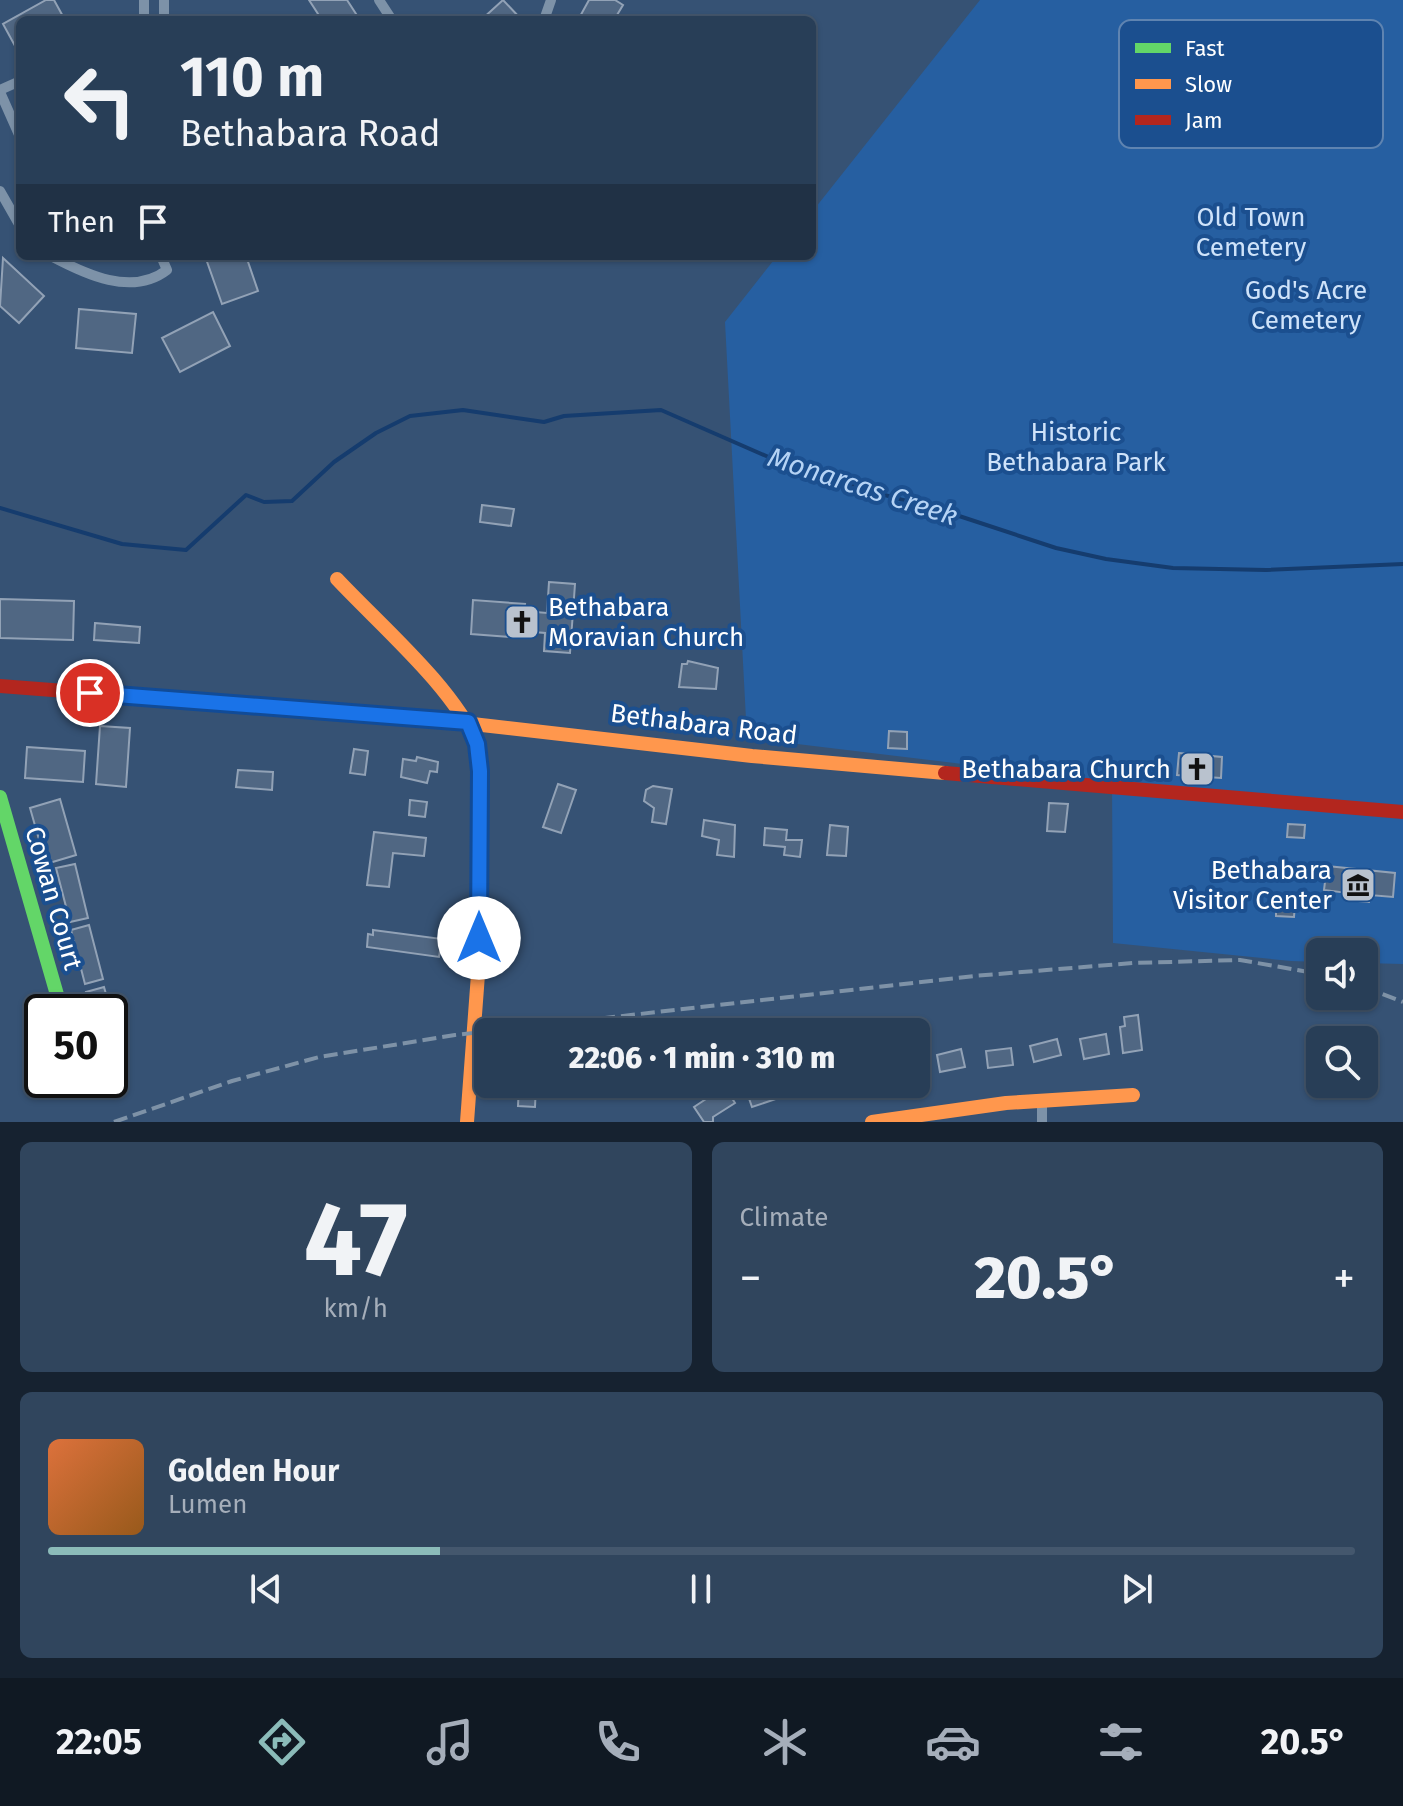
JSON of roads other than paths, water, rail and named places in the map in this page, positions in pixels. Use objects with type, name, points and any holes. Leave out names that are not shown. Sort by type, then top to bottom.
[{"type":"street","points":[[0,91],[16,128]]},
{"type":"street","points":[[0,191],[16,219]]},
{"type":"street","points":[[58,260],[80,272],[109,280],[137,282],[150,280],[167,270],[163,260]]},
{"type":"street","points":[[337,579],[468,722],[479,756],[478,977],[467,1122]]},
{"type":"street","name":"Bethabara Road","points":[[0,686],[468,722],[602,736],[699,751],[1403,812]]},
{"type":"street","name":"Cowan Court","points":[[0,797],[57,994]]},
{"type":"street","points":[[872,1122],[1006,1103],[1133,1095]]},
{"type":"street","points":[[1042,1103],[1042,1122]]},
{"type":"waterway","name":"Monarcas Creek","points":[[0,508],[122,544],[186,550],[246,495],[264,502],[292,501],[334,462],[376,433],[410,416],[463,410],[544,422],[564,416],[661,410],[805,473],[950,513],[1056,548],[1106,559],[1173,568],[1266,570],[1403,564]]},
{"type":"railway","points":[[114,1122],[232,1081],[319,1057],[455,1035],[974,976],[1133,963],[1240,960],[1306,972]]},
{"type":"railway","points":[[1378,992],[1403,1002]]},
{"type":"place","name":"Bethabara Moravian Church","points":[[522,622]]},
{"type":"place","name":"Bethabara Church","points":[[1197,769]]},
{"type":"place","name":"Bethabara Visitor Center","points":[[1358,885]]},
{"type":"park label","name":"Old Town Cemetery","points":[[1251,232]]},
{"type":"park label","name":"God's Acre Cemetery","points":[[1306,305]]},
{"type":"park label","name":"Historic Bethabara Park","points":[[1076,447]]}]
